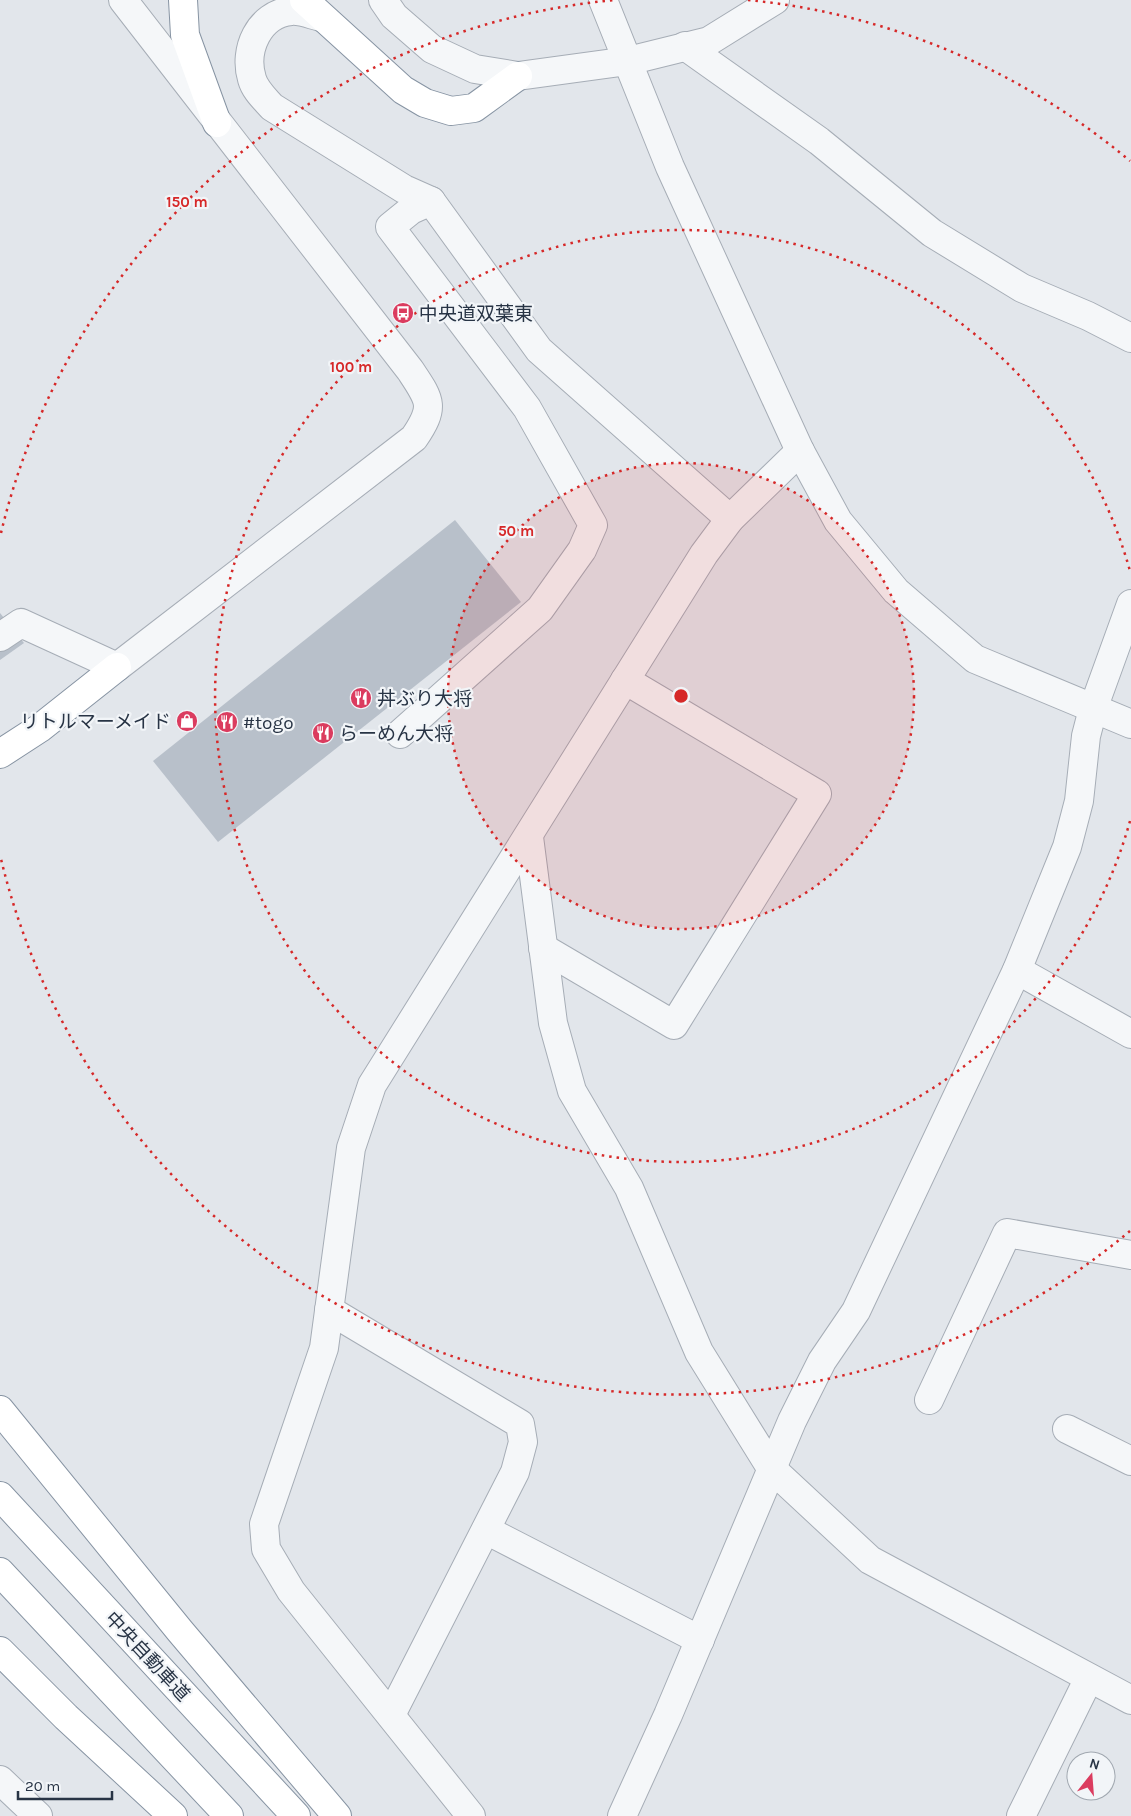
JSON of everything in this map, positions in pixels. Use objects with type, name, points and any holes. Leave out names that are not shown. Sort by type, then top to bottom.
[{"type":"highway","points":[[183,0],[185,35],[217,123]]},
{"type":"highway","points":[[312,9],[403,90],[425,103],[451,112],[474,108],[518,76]]},
{"type":"highway","points":[[0,754],[40,728],[117,667]]},
{"type":"highway","points":[[0,1410],[180,1631],[337,1816]]},
{"type":"highway","name":"中央自動車道","points":[[0,1496],[296,1816]]},
{"type":"highway","points":[[0,1572],[229,1816]]},
{"type":"highway","points":[[0,1651],[66,1717],[173,1816]]},
{"type":"street","points":[[0,637],[21,623],[117,667],[414,438],[426,420],[428,397],[410,370],[123,0]]},
{"type":"street","points":[[383,0],[394,16],[432,48],[475,69],[518,76],[628,61],[709,41],[775,0]]},
{"type":"street","points":[[603,0],[670,167],[800,451],[838,521],[896,591],[976,659],[1131,724]]},
{"type":"street","points":[[312,9],[279,13],[265,22],[251,48],[249,64],[252,80],[259,93],[280,112],[404,189],[431,201],[539,350],[730,519]]},
{"type":"street","points":[[685,46],[819,141],[932,233],[1022,288],[1088,316],[1131,338]]},
{"type":"street","points":[[400,734],[540,609],[582,550],[593,525],[527,408],[390,228],[411,210],[431,201]]},
{"type":"street","points":[[471,1816],[291,1591],[266,1548],[264,1524],[324,1348],[351,1148],[372,1085],[529,837],[704,554],[730,519],[800,451]]},
{"type":"street","points":[[622,1816],[668,1715],[792,1421],[822,1361],[856,1311],[1016,970],[1067,847],[1079,801],[1086,736],[1093,709],[1131,604]]},
{"type":"street","points":[[543,948],[674,1025],[817,794],[626,680]]},
{"type":"street","points":[[529,837],[553,1023],[572,1091],[630,1188],[699,1352],[771,1468],[870,1560],[1131,1700]]},
{"type":"street","points":[[1016,970],[1131,1034]]},
{"type":"street","points":[[929,1400],[1007,1233],[1131,1255]]},
{"type":"street","points":[[329,1310],[520,1424],[523,1442],[515,1472],[391,1715]]},
{"type":"street","points":[[1067,1429],[1131,1460]]},
{"type":"street","points":[[486,1530],[700,1640]]},
{"type":"street","points":[[1021,1816],[1089,1678]]},
{"type":"street","points":[[0,1780],[38,1816]]},
{"type":"building","points":[[455,520],[521,602],[218,842],[153,761]]},
{"type":"building","points":[[0,613],[24,643],[0,660]]},
{"type":"place","name":"中央道双葉東","points":[[403,313]]},
{"type":"place","name":"丼ぶり大将","points":[[361,698]]},
{"type":"place","name":"リトルマーメイド","points":[[187,721]]},
{"type":"place","name":"#togo","points":[[227,722]]},
{"type":"place","name":"らーめん大将","points":[[323,733]]}]
